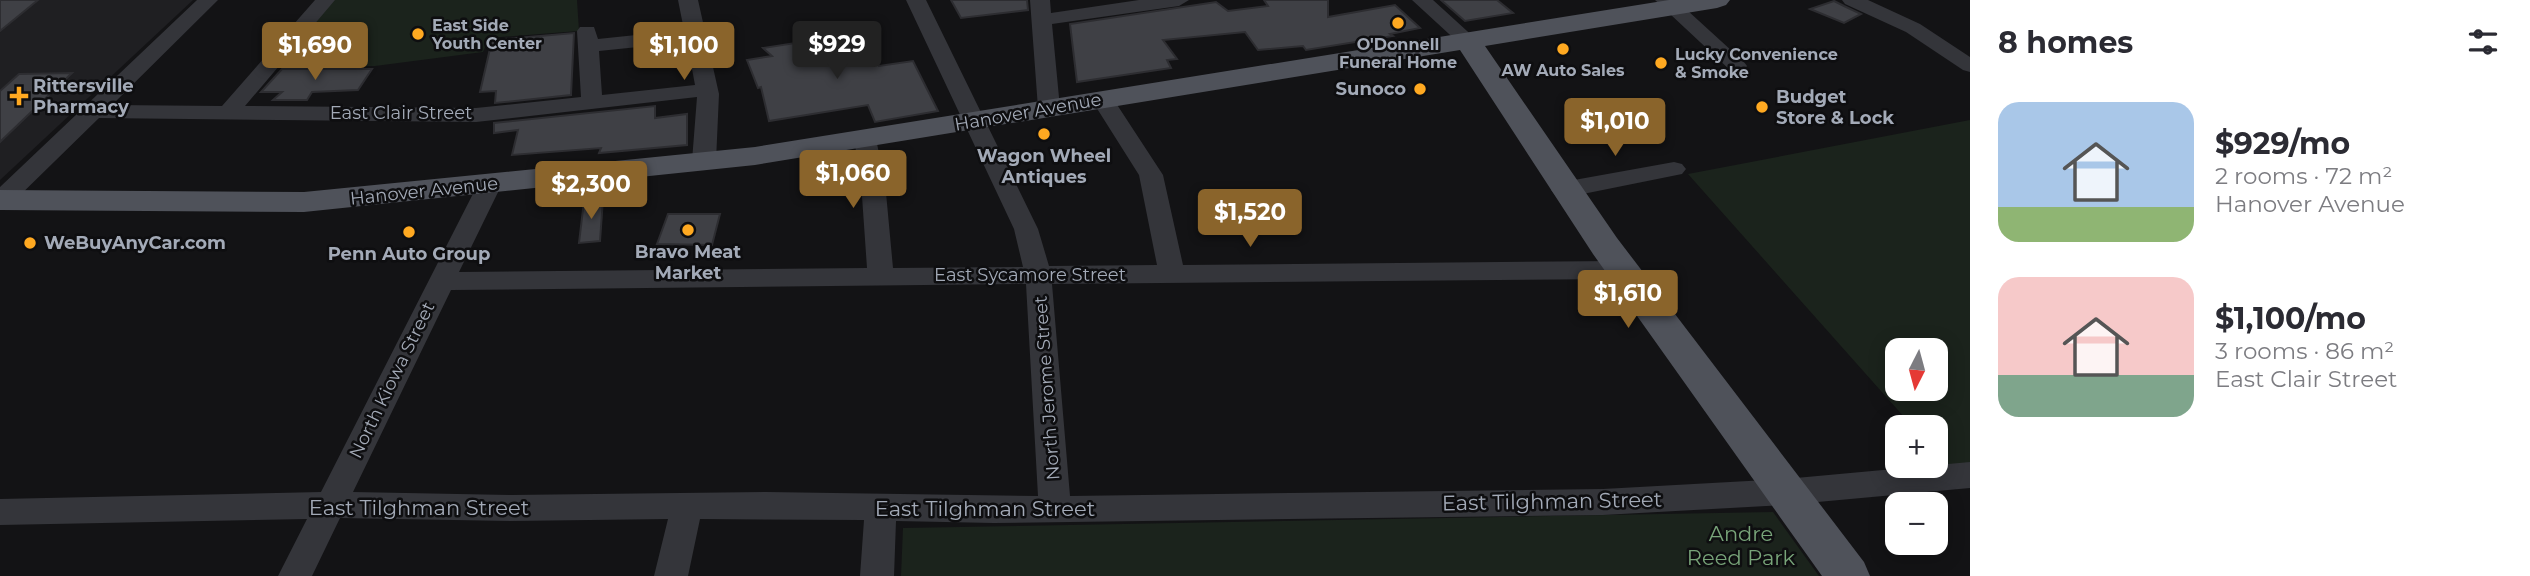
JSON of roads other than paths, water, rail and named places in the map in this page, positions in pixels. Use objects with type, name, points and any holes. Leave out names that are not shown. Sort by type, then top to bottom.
[{"type":"main road","name":"Hanover Avenue","points":[[1,200],[303,202],[704,161],[865,139],[1468,41],[1669,4],[1717,0]]},
{"type":"main road","points":[[1468,41],[1563,190],[1619,270],[1848,576]]},
{"type":"street","points":[[1,200],[208,0]]},
{"type":"street","points":[[228,111],[325,0]]},
{"type":"street","points":[[688,0],[707,90],[704,161]]},
{"type":"street","name":"North Jerome Street","points":[[916,0],[1026,229],[1038,275],[1055,509]]},
{"type":"street","points":[[1049,108],[1041,10],[1179,0]]},
{"type":"street","points":[[1422,0],[1468,41]]},
{"type":"street","points":[[1852,0],[1913,28],[1970,66]]},
{"type":"street","points":[[1669,4],[1737,66]]},
{"type":"street","points":[[592,102],[587,38],[695,35]]},
{"type":"street","name":"East Clair Street","points":[[94,111],[476,115],[707,90]]},
{"type":"street","points":[[1102,99],[1151,175],[1172,274]]},
{"type":"street","points":[[865,139],[873,182],[881,276]]},
{"type":"street","points":[[1563,190],[1674,169]]},
{"type":"street","name":"North Kiowa Street","points":[[295,576],[490,184]]},
{"type":"street","name":"East Sycamore Street","points":[[442,281],[1619,270]]},
{"type":"street","name":"East Tilghman Street","points":[[0,512],[330,505],[1055,509],[1603,502],[1785,492],[1970,475]]},
{"type":"street","points":[[671,576],[687,506]]},
{"type":"street","points":[[877,576],[881,507]]},
{"type":"place","name":"O'Donnell Funeral Home","points":[[1398,23]]},
{"type":"place","name":"East Side Youth Center","points":[[418,34]]},
{"type":"place","name":"AW Auto Sales","points":[[1563,49]]},
{"type":"place","name":"Lucky Convenience & Smoke","points":[[1661,63]]},
{"type":"place","name":"Sunoco","points":[[1420,89]]},
{"type":"place","name":"Rittersville Pharmacy","points":[[19,96]]},
{"type":"place","name":"Budget Store & Lock","points":[[1762,107]]},
{"type":"place","name":"Wagon Wheel Antiques","points":[[1044,134]]},
{"type":"place","name":"Bravo Meat Market","points":[[688,230]]},
{"type":"place","name":"Penn Auto Group","points":[[409,232]]},
{"type":"place","name":"WeBuyAnyCar.com","points":[[30,243]]},
{"type":"park label","name":"Andre Reed Park","points":[[1741,545]]}]
